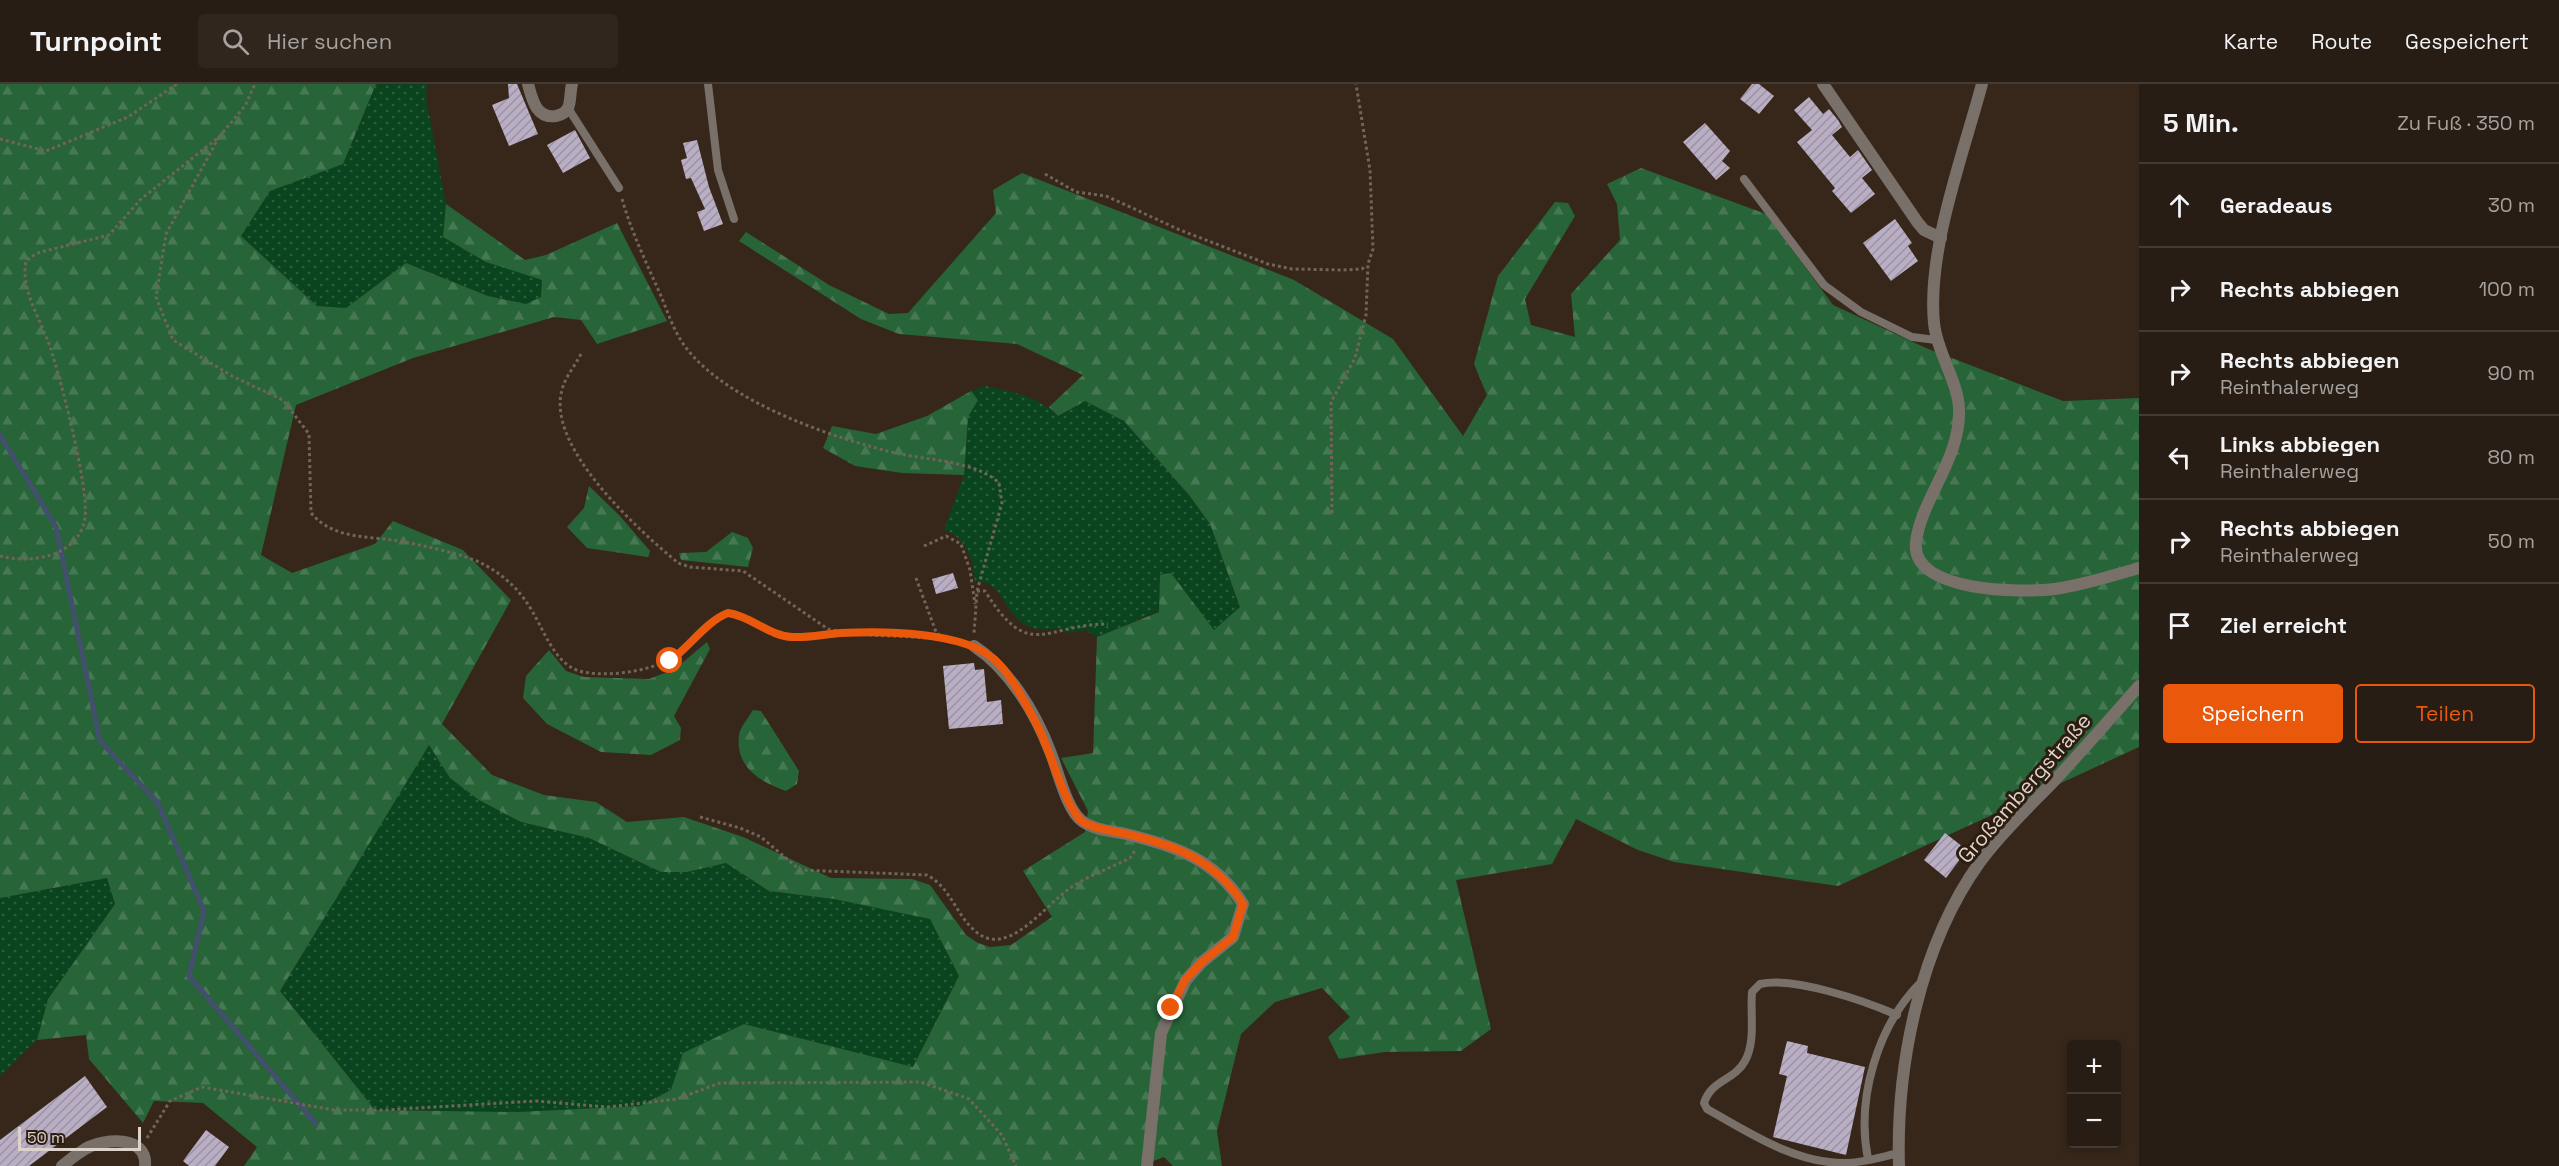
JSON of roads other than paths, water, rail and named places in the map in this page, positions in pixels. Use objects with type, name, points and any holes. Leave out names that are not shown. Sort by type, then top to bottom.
[{"type":"street","points":[[528,84],[534,105],[542,114],[561,115],[568,108],[572,84]]},
{"type":"street","points":[[1823,84],[1918,223],[1924,230],[1941,238]]},
{"type":"street","points":[[1982,84],[1941,238],[1933,282],[1936,340],[1957,395],[1959,419],[1952,452],[1918,532],[1916,554],[1919,561],[1933,573],[1957,582],[2010,589],[2066,587],[2139,568]]},
{"type":"street","points":[[974,646],[994,659],[1016,688],[1050,749],[1065,795],[1082,822],[1097,828],[1174,846],[1203,863],[1234,889],[1243,904],[1233,937],[1202,962],[1185,980],[1161,1033],[1147,1166]]},
{"type":"street","name":"Großambergstraße","points":[[1899,1160],[1901,1102],[1923,981],[1935,941],[1980,863],[2139,686]]},
{"type":"street","points":[[62,1166],[87,1148],[126,1141],[141,1148],[146,1159],[146,1166]]},
{"type":"lane","points":[[708,84],[718,170],[734,219]]},
{"type":"lane","points":[[568,108],[619,188]]},
{"type":"lane","points":[[1744,178],[1824,285],[1861,312],[1912,337],[1936,340]]},
{"type":"lane","points":[[1868,1159],[1864,1125],[1866,1097],[1875,1064],[1896,1015],[1923,981]]},
{"type":"lane","points":[[1896,1015],[1859,999],[1839,994],[1776,982],[1760,984],[1752,992],[1750,1044],[1744,1063],[1711,1088],[1704,1103],[1716,1114],[1786,1151],[1830,1162],[1868,1159],[1899,1160]]},
{"type":"waterway","points":[[0,435],[56,527],[100,741],[158,803],[204,911],[189,976],[316,1124]]}]
